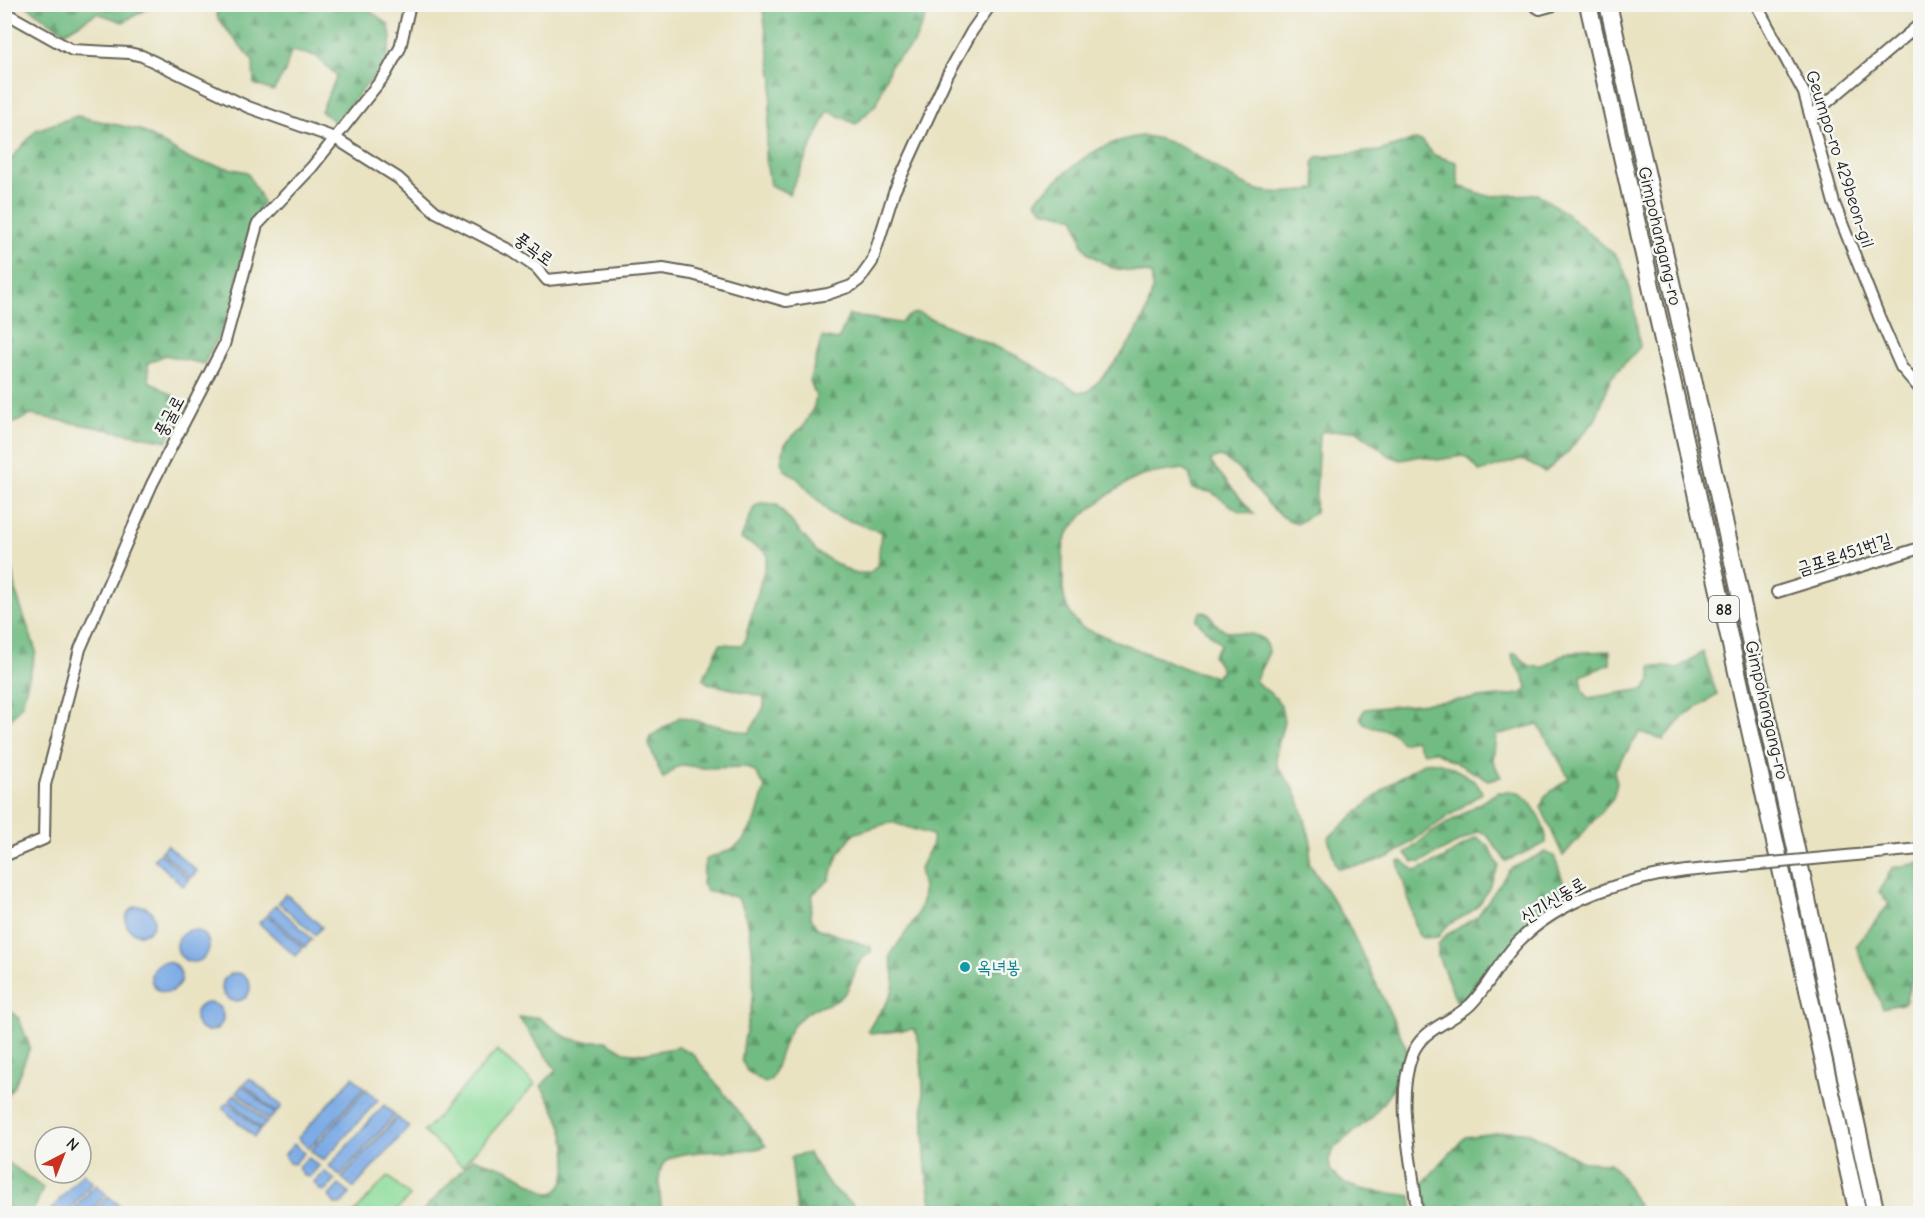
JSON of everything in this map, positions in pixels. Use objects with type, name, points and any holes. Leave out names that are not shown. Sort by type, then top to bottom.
[{"type":"highway","name":"Gimpohangang-ro","points":[[1588,4],[1858,1214]]},
{"type":"highway","name":"Gimpohangang-ro","points":[[1608,4],[1689,358],[1876,1214]]},
{"type":"street","name":"풍굴로","points":[[4,856],[44,839],[45,784],[80,649],[152,484],[224,345],[257,225],[312,166],[393,63],[404,32],[410,4]]},
{"type":"street","name":"풍곡로","points":[[4,12],[72,50],[129,53],[142,56],[248,107],[335,138],[398,178],[449,220],[523,258],[547,280],[663,269],[692,274],[786,301],[828,294],[859,280],[872,262],[894,192],[948,74],[972,31],[991,4]]},
{"type":"street","points":[[1532,4],[1540,9],[1558,4]]},
{"type":"street","name":"Geumpo-ro 429beon-gil","points":[[1756,4],[1796,74],[1811,116],[1825,176],[1854,257],[1901,367],[1920,389]]},
{"type":"street","points":[[1811,116],[1920,24]]},
{"type":"street","name":"금포로451번길","points":[[1777,592],[1920,548]]},
{"type":"street","name":"신기신동로","points":[[1417,1214],[1408,1139],[1406,1094],[1413,1053],[1418,1044],[1439,1024],[1471,1004],[1518,942],[1548,919],[1610,886],[1652,875],[1920,849]]},
{"type":"green space","points":[[25,5],[155,5],[123,22],[97,13],[65,32]]},
{"type":"green space","points":[[215,5],[362,5],[389,25],[391,38],[387,61],[335,122],[321,111],[337,76],[316,56],[291,51],[285,72],[273,91],[254,84],[253,61],[218,19]]},
{"type":"green space","points":[[766,5],[927,5],[927,13],[914,44],[891,64],[877,103],[856,124],[828,111],[789,194],[770,185],[765,155],[773,81],[763,11]]},
{"type":"green space","points":[[77,116],[140,130],[191,160],[247,172],[263,202],[246,239],[232,304],[204,364],[165,355],[148,363],[149,381],[184,402],[167,441],[31,415],[5,427],[5,166],[36,130]]},
{"type":"green space","points":[[1142,136],[1172,143],[1252,188],[1275,192],[1317,188],[1313,164],[1317,157],[1379,151],[1414,140],[1422,141],[1434,155],[1456,162],[1459,186],[1487,196],[1538,194],[1567,214],[1616,256],[1621,263],[1629,286],[1640,347],[1611,378],[1595,420],[1567,453],[1545,472],[1521,459],[1480,472],[1468,458],[1463,456],[1437,460],[1421,456],[1401,460],[1390,456],[1356,430],[1322,432],[1319,435],[1315,513],[1298,523],[1277,512],[1240,471],[1220,457],[1212,459],[1211,463],[1254,514],[1239,511],[1211,492],[1192,489],[1190,475],[1183,469],[1160,472],[1137,478],[1108,495],[1078,521],[1064,542],[1065,600],[1073,618],[1083,628],[1190,670],[1216,677],[1222,670],[1213,655],[1221,644],[1196,620],[1201,611],[1208,614],[1222,629],[1257,636],[1267,644],[1269,652],[1255,681],[1276,698],[1281,706],[1284,721],[1276,754],[1277,766],[1294,789],[1301,806],[1311,842],[1309,863],[1347,922],[1407,1049],[1400,1080],[1372,1117],[1335,1147],[1329,1159],[1330,1170],[1347,1184],[1357,1188],[1411,1196],[1413,1213],[931,1213],[932,1201],[925,1150],[922,1068],[917,1035],[914,1029],[872,1034],[868,1031],[892,991],[894,975],[890,956],[920,907],[923,889],[920,870],[932,844],[932,835],[891,822],[853,834],[838,855],[829,880],[813,894],[810,916],[817,928],[871,947],[871,952],[857,966],[852,982],[841,997],[812,1010],[795,1024],[785,1041],[771,1080],[765,1083],[747,1071],[742,1061],[753,990],[752,947],[747,918],[736,897],[708,891],[702,884],[705,860],[732,849],[744,840],[756,819],[765,787],[756,773],[747,767],[703,768],[683,765],[675,768],[663,779],[648,743],[650,737],[680,717],[749,733],[764,707],[764,697],[708,683],[703,679],[720,644],[741,645],[744,643],[768,556],[764,551],[741,539],[754,507],[760,503],[776,504],[818,553],[852,573],[870,573],[878,564],[881,532],[831,514],[798,479],[785,470],[781,462],[785,444],[804,425],[814,406],[816,397],[810,380],[822,337],[838,340],[849,315],[899,323],[912,314],[918,313],[1017,356],[1078,392],[1087,392],[1121,355],[1142,322],[1152,289],[1151,274],[1112,268],[1089,254],[1083,245],[1075,218],[1043,210],[1035,202],[1050,186],[1085,158],[1111,144]]},
{"type":"green space","points":[[4,530],[17,596],[36,651],[22,704],[5,726]]},
{"type":"green space","points":[[1610,651],[1610,664],[1581,676],[1583,690],[1588,698],[1645,689],[1651,680],[1651,666],[1678,668],[1703,652],[1717,695],[1684,716],[1663,740],[1640,732],[1614,771],[1617,783],[1613,798],[1563,856],[1541,807],[1545,796],[1569,778],[1538,724],[1496,735],[1493,761],[1501,777],[1488,780],[1434,751],[1423,753],[1415,740],[1402,743],[1393,733],[1370,727],[1360,717],[1365,709],[1521,694],[1527,689],[1526,684],[1512,654],[1517,654],[1528,665],[1542,668],[1566,653]]},
{"type":"green space","points":[[1425,762],[1440,763],[1458,771],[1474,781],[1482,793],[1391,856],[1364,865],[1337,868],[1328,838],[1390,784]]},
{"type":"green space","points":[[1498,792],[1518,793],[1529,801],[1542,823],[1546,843],[1506,861],[1487,835],[1479,831],[1421,862],[1413,862],[1405,854],[1428,835]]},
{"type":"green space","points":[[1477,837],[1488,846],[1499,866],[1488,890],[1476,907],[1450,924],[1438,937],[1422,938],[1418,934],[1398,862],[1402,861],[1416,871],[1445,858]]},
{"type":"green space","points":[[1545,852],[1554,856],[1570,900],[1507,949],[1470,993],[1457,1002],[1438,956],[1438,945],[1446,935],[1477,917],[1510,869]]},
{"type":"green space","points":[[1920,863],[1920,968],[1914,971],[1905,1003],[1883,1008],[1856,946],[1889,904],[1879,892],[1892,868]]},
{"type":"green space","points":[[4,1005],[19,1019],[30,1047],[15,1085],[5,1099]]},
{"type":"green space","points":[[538,1017],[566,1037],[580,1041],[606,1041],[624,1052],[643,1054],[678,1047],[692,1053],[766,1146],[756,1149],[694,1153],[669,1159],[660,1171],[661,1213],[421,1213],[473,1158],[509,1170],[547,1193],[555,1192],[561,1186],[565,1178],[566,1144],[560,1121],[541,1086],[556,1070],[519,1018]]},
{"type":"green space","points":[[497,1050],[535,1084],[462,1166],[424,1132]]},
{"type":"green space","points":[[1512,1131],[1530,1133],[1583,1162],[1610,1163],[1624,1180],[1642,1213],[1422,1213],[1421,1185],[1465,1137]]},
{"type":"green space","points":[[808,1153],[831,1187],[864,1213],[797,1213],[791,1157]]},
{"type":"green space","points":[[5,1160],[33,1181],[33,1185],[43,1188],[35,1207],[29,1213],[5,1213]]},
{"type":"green space","points":[[388,1176],[410,1196],[394,1213],[354,1213]]},
{"type":"water","points":[[167,845],[197,871],[191,878],[161,851]]},
{"type":"water","points":[[160,853],[189,879],[183,886],[154,859]]},
{"type":"water","points":[[286,894],[322,927],[315,935],[278,902]]},
{"type":"water","points":[[276,905],[312,939],[305,947],[268,913]]},
{"type":"water","points":[[140,906],[150,910],[154,920],[150,930],[140,934],[130,930],[126,920],[130,910]]},
{"type":"water","points":[[267,915],[303,948],[295,956],[259,923]]},
{"type":"water","points":[[193,930],[204,935],[209,946],[204,957],[193,962],[182,957],[177,946],[182,935]]},
{"type":"water","points":[[166,962],[177,966],[181,977],[177,988],[166,992],[155,988],[151,977],[155,966]]},
{"type":"water","points":[[236,973],[246,977],[250,987],[246,997],[236,1001],[226,997],[222,987],[226,977]]},
{"type":"water","points":[[209,1003],[219,1007],[223,1017],[219,1027],[209,1031],[199,1027],[195,1017],[199,1007]]},
{"type":"water","points":[[353,1077],[364,1088],[309,1149],[298,1138]]},
{"type":"water","points":[[250,1078],[282,1106],[276,1113],[244,1084]]},
{"type":"water","points":[[242,1085],[275,1114],[269,1120],[237,1092]]},
{"type":"water","points":[[366,1089],[378,1100],[323,1161],[311,1151]]},
{"type":"water","points":[[235,1094],[267,1122],[261,1129],[229,1100]]},
{"type":"water","points":[[228,1102],[260,1130],[254,1137],[222,1108]]},
{"type":"water","points":[[384,1105],[395,1115],[340,1176],[329,1166]]},
{"type":"water","points":[[397,1117],[409,1127],[354,1188],[342,1178]]},
{"type":"water","points":[[294,1144],[304,1153],[294,1164],[289,1163],[284,1155]]},
{"type":"water","points":[[308,1157],[319,1166],[309,1177],[304,1176],[298,1168]]},
{"type":"water","points":[[324,1171],[335,1180],[325,1191],[320,1190],[314,1182]]},
{"type":"water","points":[[72,1185],[91,1185],[66,1213],[48,1213]]},
{"type":"water","points":[[96,1185],[106,1194],[89,1213],[70,1213]]},
{"type":"water","points":[[339,1185],[350,1194],[340,1205],[335,1204],[329,1196]]},
{"type":"water","points":[[108,1196],[119,1205],[111,1213],[93,1213]]},
{"type":"place","name":"옥녀봉","points":[[965,967]]}]
